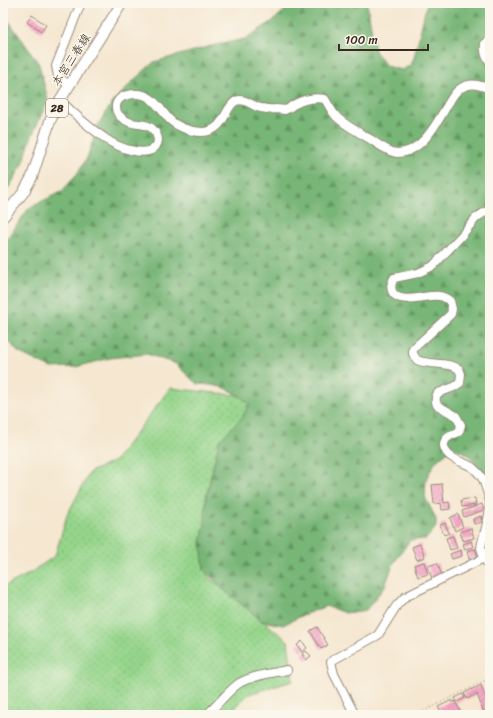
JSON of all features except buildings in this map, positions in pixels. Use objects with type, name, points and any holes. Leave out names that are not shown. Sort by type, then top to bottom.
[{"type":"main road","name":"本宮三春線","points":[[3,217],[23,192],[32,177],[50,121],[60,100],[122,3]]},
{"type":"street","points":[[70,85],[58,76],[56,66],[81,3]]},
{"type":"street","points":[[490,40],[485,43],[484,48],[486,58],[490,61]]},
{"type":"street","points":[[60,100],[72,112],[108,140],[140,152],[156,147],[158,143],[157,134],[149,126],[126,121],[122,118],[118,113],[116,106],[120,97],[136,94],[148,96],[157,103],[170,120],[189,130],[204,132],[212,130],[223,120],[230,107],[235,102],[240,100],[245,100],[260,108],[286,110],[300,101],[309,98],[325,99],[336,116],[387,150],[396,153],[406,152],[427,137],[455,93],[461,88],[474,84],[480,84],[490,89]]},
{"type":"street","points":[[490,212],[485,212],[476,218],[433,266],[418,274],[394,278],[391,283],[391,288],[395,295],[399,298],[411,299],[440,296],[450,301],[452,310],[451,314],[413,349],[413,354],[417,360],[423,363],[444,363],[454,366],[459,369],[461,374],[460,383],[438,393],[435,397],[435,402],[436,405],[456,416],[461,425],[459,432],[446,438],[444,442],[444,448],[447,454],[472,467],[483,479],[490,506],[482,542],[490,569]]},
{"type":"street","points":[[355,715],[334,674],[331,662],[378,635],[397,605],[405,597],[486,554]]},
{"type":"street","points":[[206,715],[238,684],[249,679],[286,670]]},
{"type":"path","points":[[416,715],[490,678]]},
{"type":"green space","points":[[293,3],[367,3],[375,51],[386,66],[402,70],[411,65],[414,58],[427,3],[488,3],[490,6],[490,480],[483,474],[468,455],[453,447],[435,462],[426,479],[425,497],[436,519],[436,527],[426,539],[410,540],[393,564],[385,586],[366,610],[345,613],[326,606],[283,625],[262,621],[230,595],[204,570],[201,542],[205,523],[206,498],[219,441],[243,416],[249,404],[237,394],[225,388],[197,384],[176,364],[147,354],[110,358],[76,367],[51,368],[18,352],[3,334],[3,245],[29,208],[62,191],[75,177],[87,158],[99,123],[110,106],[133,81],[154,62],[215,45],[245,39],[273,21]]},
{"type":"green space","points":[[3,17],[8,20],[39,64],[48,100],[31,138],[23,164],[3,197]]},
{"type":"green space","points":[[170,388],[253,397],[206,533],[208,577],[288,641],[293,681],[249,694],[228,715],[3,715],[3,587],[27,575],[55,556],[67,515],[90,472],[115,461]]}]
